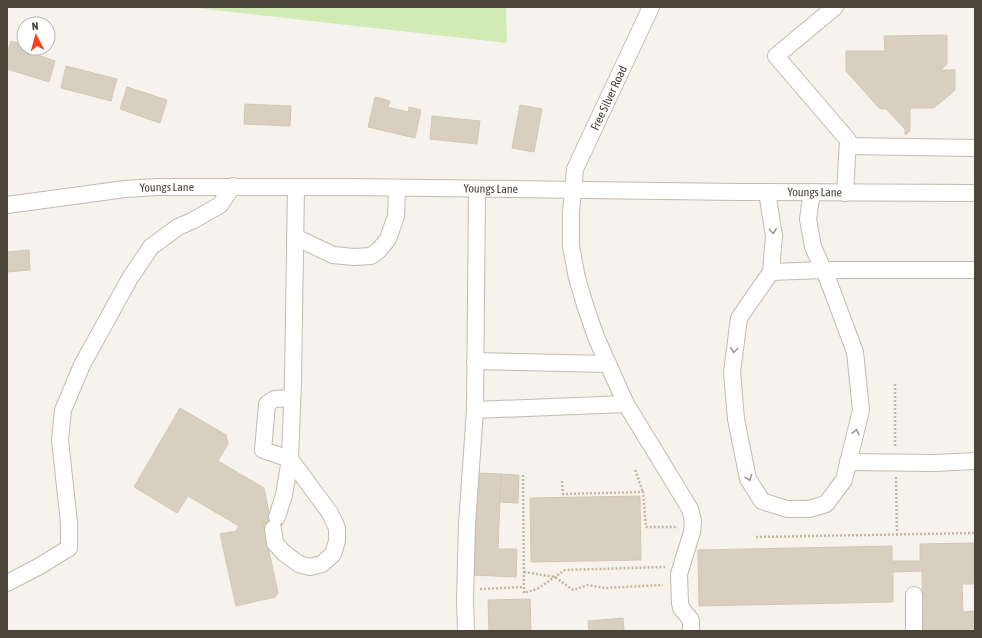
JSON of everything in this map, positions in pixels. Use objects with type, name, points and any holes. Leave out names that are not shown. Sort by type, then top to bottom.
[{"type":"street","name":"Free Silver Road","points":[[651,7],[575,169],[571,212],[571,246],[577,278],[596,337],[626,404],[690,509],[693,521],[692,532],[679,574],[680,604],[681,608],[691,620],[691,631]]},
{"type":"street","points":[[835,7],[776,56],[848,140],[845,193]]},
{"type":"street","points":[[848,146],[975,148]]},
{"type":"street","name":"Youngs Lane","points":[[7,205],[125,189],[233,186],[845,193],[975,193]]},
{"type":"street","points":[[7,584],[69,548],[69,523],[60,440],[64,410],[82,365],[130,278],[151,247],[178,227],[220,205],[233,186]]},
{"type":"street","points":[[292,398],[274,399],[267,404],[263,450],[290,459],[330,513],[337,528],[333,554],[322,564],[310,567],[298,564],[284,553],[275,543],[275,523],[284,495],[290,459],[292,398],[296,187]]},
{"type":"street","points":[[295,237],[333,255],[354,257],[371,256],[379,250],[388,239],[396,216],[397,188]]},
{"type":"street","points":[[466,631],[465,600],[467,524],[475,410],[477,189]]},
{"type":"street","points":[[767,192],[774,236],[771,272],[739,318],[732,372],[736,419],[748,479],[762,501],[787,509],[810,509],[826,504],[844,480],[861,410],[855,352],[813,247],[808,219],[812,192]]},
{"type":"street","points":[[771,272],[823,270],[975,270]]},
{"type":"street","points":[[475,361],[608,364]]},
{"type":"street","points":[[475,410],[626,404]]},
{"type":"street","points":[[848,462],[935,463],[975,461]]},
{"type":"street","points":[[914,595],[914,631]]},
{"type":"path","points":[[895,384],[895,448]]},
{"type":"path","points":[[635,470],[643,492],[646,528],[682,527]]},
{"type":"path","points":[[896,470],[897,534]]},
{"type":"path","points":[[524,475],[524,593],[537,588],[565,570],[665,567]]},
{"type":"path","points":[[562,481],[563,494],[643,492]]},
{"type":"path","points":[[756,537],[975,533]]},
{"type":"path","points":[[524,572],[555,577],[573,590],[588,585],[605,588],[663,585]]},
{"type":"path","points":[[473,589],[524,587]]},
{"type":"green space","points":[[188,7],[506,7],[507,43]]},
{"type":"building","points":[[947,35],[947,64],[941,70],[955,70],[955,90],[934,108],[910,108],[910,131],[905,135],[905,129],[886,109],[880,109],[846,71],[846,51],[885,51],[884,36]]},
{"type":"building","points":[[11,41],[16,43],[16,56],[40,56],[55,61],[49,82],[7,69],[7,54]]},
{"type":"building","points":[[66,66],[117,79],[111,101],[61,88]]},
{"type":"building","points":[[127,87],[167,100],[160,123],[120,109]]},
{"type":"building","points":[[375,97],[390,101],[388,107],[408,112],[409,107],[421,110],[415,138],[368,127]]},
{"type":"building","points":[[245,104],[291,106],[290,126],[244,124]]},
{"type":"building","points":[[520,105],[542,109],[534,152],[512,148]]},
{"type":"building","points":[[432,116],[480,121],[477,144],[430,139]]},
{"type":"building","points":[[29,250],[30,270],[7,272],[7,252]]},
{"type":"building","points":[[180,408],[226,435],[228,444],[218,461],[264,488],[269,512],[284,521],[278,532],[263,523],[278,593],[275,597],[236,606],[220,534],[236,531],[239,526],[188,496],[177,513],[134,487]]},
{"type":"building","points":[[475,473],[501,474],[498,549],[517,549],[516,577],[471,575]]},
{"type":"building","points":[[501,474],[519,475],[518,503],[500,502]]},
{"type":"building","points":[[640,496],[641,560],[531,562],[530,498]]},
{"type":"building","points":[[975,543],[975,584],[962,584],[963,612],[975,611],[975,631],[923,631],[922,571],[893,572],[893,602],[699,606],[698,550],[892,546],[892,561],[920,561],[920,544]]},
{"type":"building","points":[[530,599],[531,631],[489,631],[488,600]]},
{"type":"building","points":[[623,618],[624,631],[589,631],[588,621]]}]
